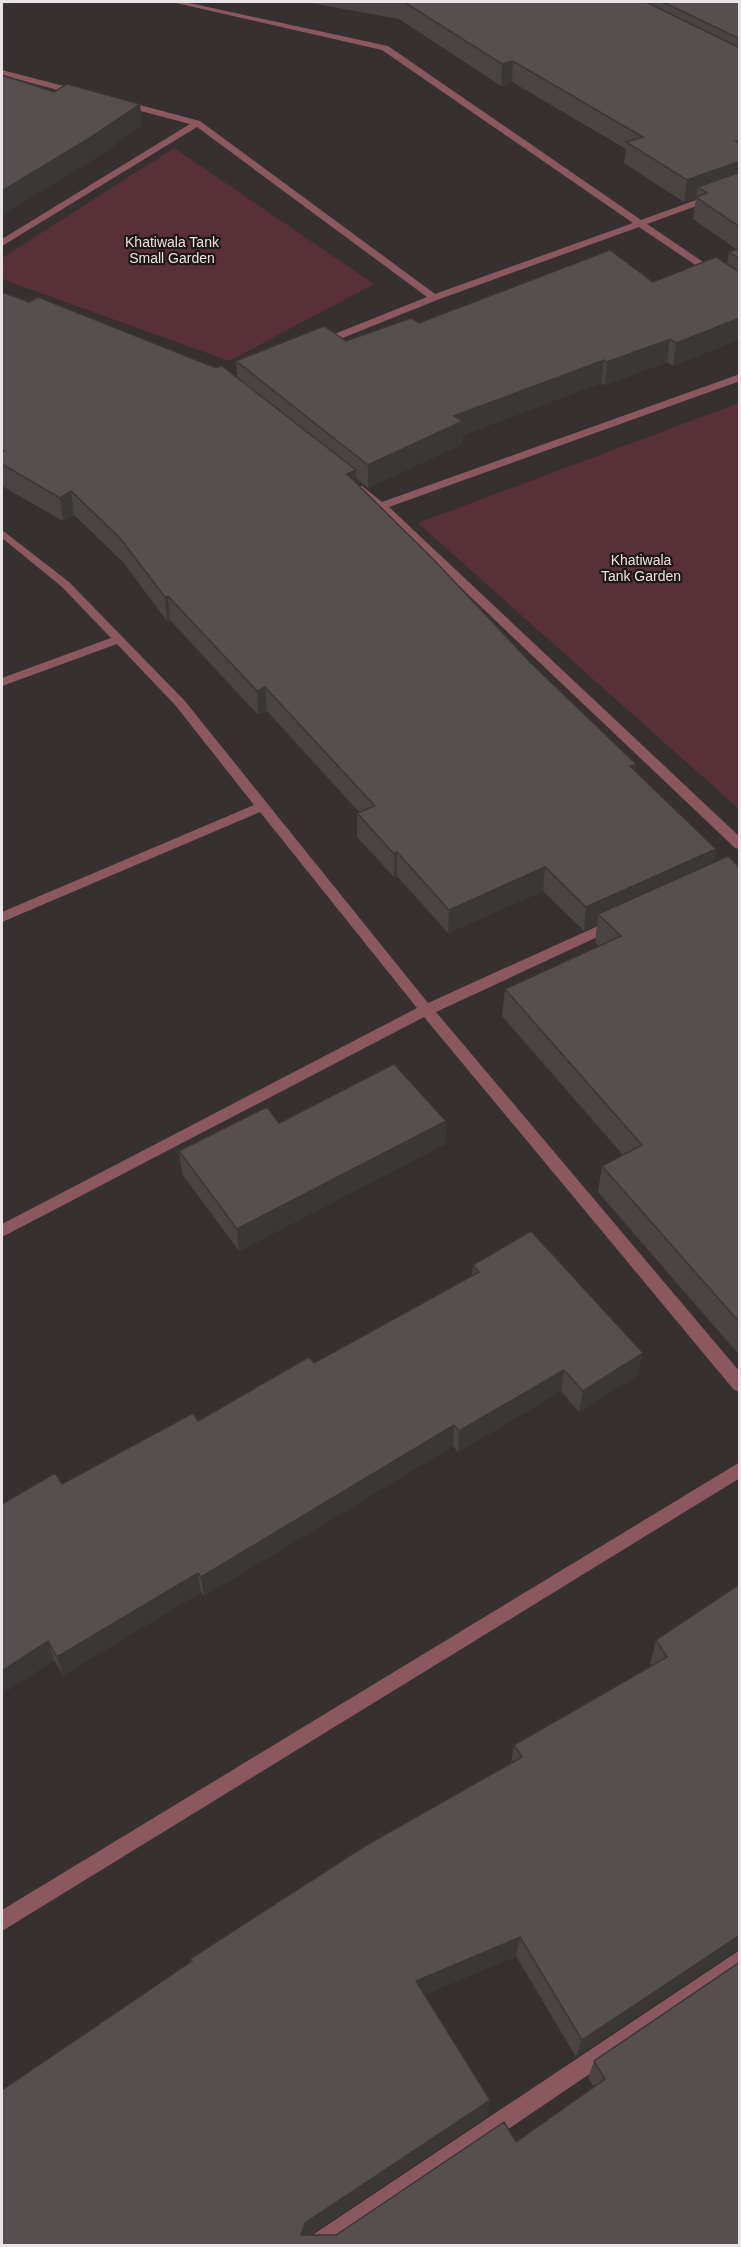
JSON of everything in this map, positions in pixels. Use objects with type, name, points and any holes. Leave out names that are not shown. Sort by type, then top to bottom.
[{"type":"street","points":[[176,2],[385,48],[740,292]]},
{"type":"street","points":[[2,73],[94,96]]},
{"type":"street","points":[[105,99],[198,123],[434,298]]},
{"type":"street","points":[[2,243],[198,123]]},
{"type":"street","points":[[312,346],[434,298],[740,187]]},
{"type":"street","points":[[381,506],[740,377]]},
{"type":"street","points":[[344,477],[381,506],[740,845]]},
{"type":"street","points":[[2,533],[65,584],[180,703],[426,1010],[740,1386]]},
{"type":"street","points":[[2,682],[120,639]]},
{"type":"street","points":[[2,917],[263,806]]},
{"type":"street","points":[[2,1231],[426,1010],[631,916]]},
{"type":"street","points":[[2,1921],[740,1469]]},
{"type":"street","points":[[316,2246],[740,1960]]},
{"type":"green space","name":"Khatiwala Tank Small Garden","points":[[174,148],[374,284],[229,361],[2,279],[2,258]]},
{"type":"green space","name":"Khatiwala Tank Garden","points":[[740,403],[739,809],[418,523]]},
{"type":"building","points":[[404,2],[646,2],[740,48],[740,140],[736,141],[740,143],[740,161],[687,180],[626,142],[643,137],[513,61],[502,64]]},
{"type":"building","points":[[663,2],[740,2],[740,39]]},
{"type":"building","points":[[2,75],[54,92],[67,84],[140,104],[88,139],[2,191]]},
{"type":"building","points":[[740,172],[740,227],[696,197],[707,193],[698,187]]},
{"type":"building","points":[[740,248],[740,259],[729,252]]},
{"type":"building","points":[[610,250],[653,282],[716,257],[740,272],[740,318],[676,343],[670,339],[607,362],[604,360],[454,416],[463,421],[368,465],[236,361],[324,326],[346,341],[411,318],[419,323]]},
{"type":"building","points":[[2,292],[29,302],[38,297],[216,368],[222,366],[356,470],[347,474],[433,559],[531,663],[636,764],[630,766],[716,849],[586,907],[545,867],[449,910],[397,852],[394,854],[357,813],[375,806],[265,687],[257,691],[168,596],[165,597],[120,538],[71,491],[60,498],[2,464],[2,452],[4,451],[2,450]]},
{"type":"building","points":[[728,856],[740,866],[740,1323],[602,1166],[642,1145],[505,989],[621,936],[598,914]]},
{"type":"building","points":[[394,1064],[446,1121],[237,1229],[179,1151],[267,1107],[279,1123]]},
{"type":"building","points":[[531,1231],[643,1353],[583,1391],[564,1370],[459,1431],[454,1425],[201,1577],[198,1573],[57,1657],[48,1641],[2,1671],[2,1504],[55,1473],[62,1484],[193,1413],[198,1421],[309,1357],[314,1363],[479,1272],[473,1265]]},
{"type":"building","points":[[740,1584],[740,1935],[582,2040],[520,1937],[416,1981],[490,2100],[305,2223],[301,2235],[336,2235],[504,2122],[516,2142],[605,2079],[594,2061],[740,1962],[740,2246],[2,2246],[2,2090],[192,1961],[190,1959],[365,1846],[522,1757],[514,1745],[667,1657],[656,1640]]}]
